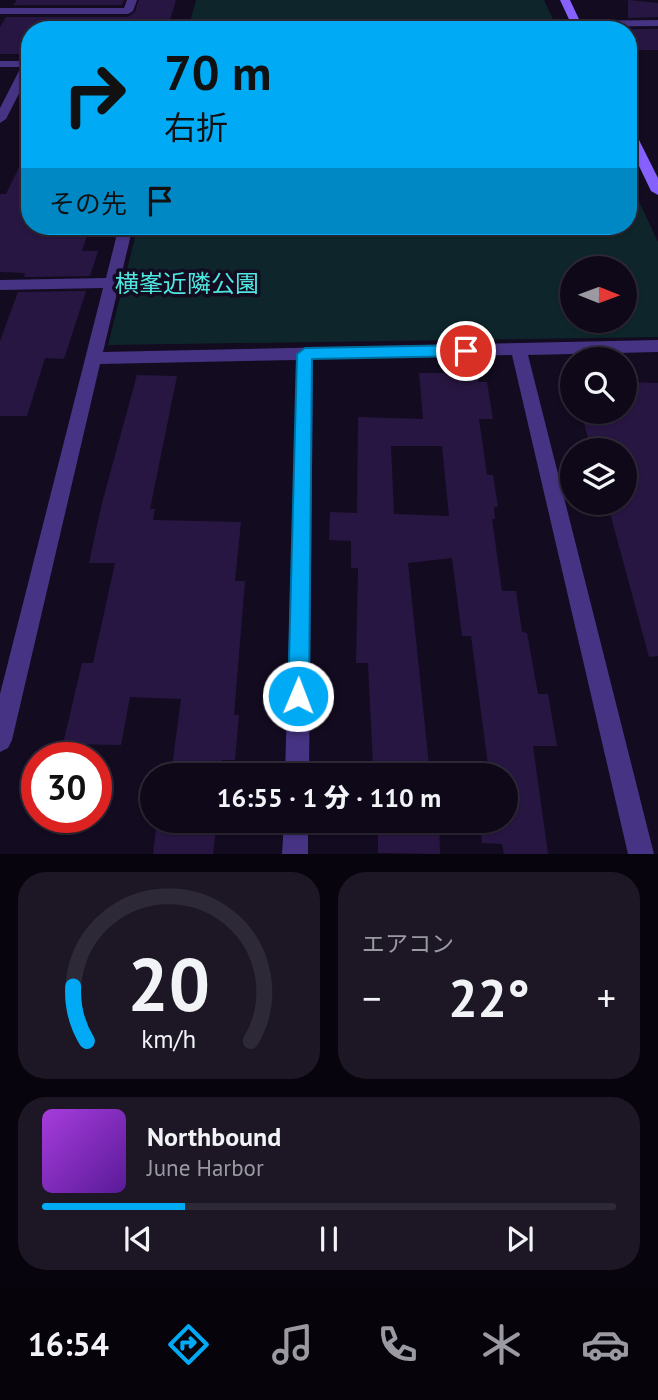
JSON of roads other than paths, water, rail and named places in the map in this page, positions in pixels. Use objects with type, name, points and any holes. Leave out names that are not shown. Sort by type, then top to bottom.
[{"type":"street","points":[[0,11],[52,16],[128,11],[132,0]]},
{"type":"street","points":[[565,0],[575,21]]},
{"type":"street","points":[[637,24],[658,23]]},
{"type":"street","points":[[0,65],[21,64]]},
{"type":"street","points":[[0,119],[21,78]]},
{"type":"street","points":[[637,148],[658,191]]},
{"type":"street","points":[[0,740],[124,235]]},
{"type":"street","points":[[0,285],[111,284]]},
{"type":"street","points":[[92,358],[658,346]]},
{"type":"street","points":[[519,349],[641,854]]},
{"type":"street","points":[[297,763],[305,354]]},
{"type":"street","points":[[295,854],[296,833]]},
{"type":"park label","name":"横峯近隣公園","points":[[187,284]]}]
